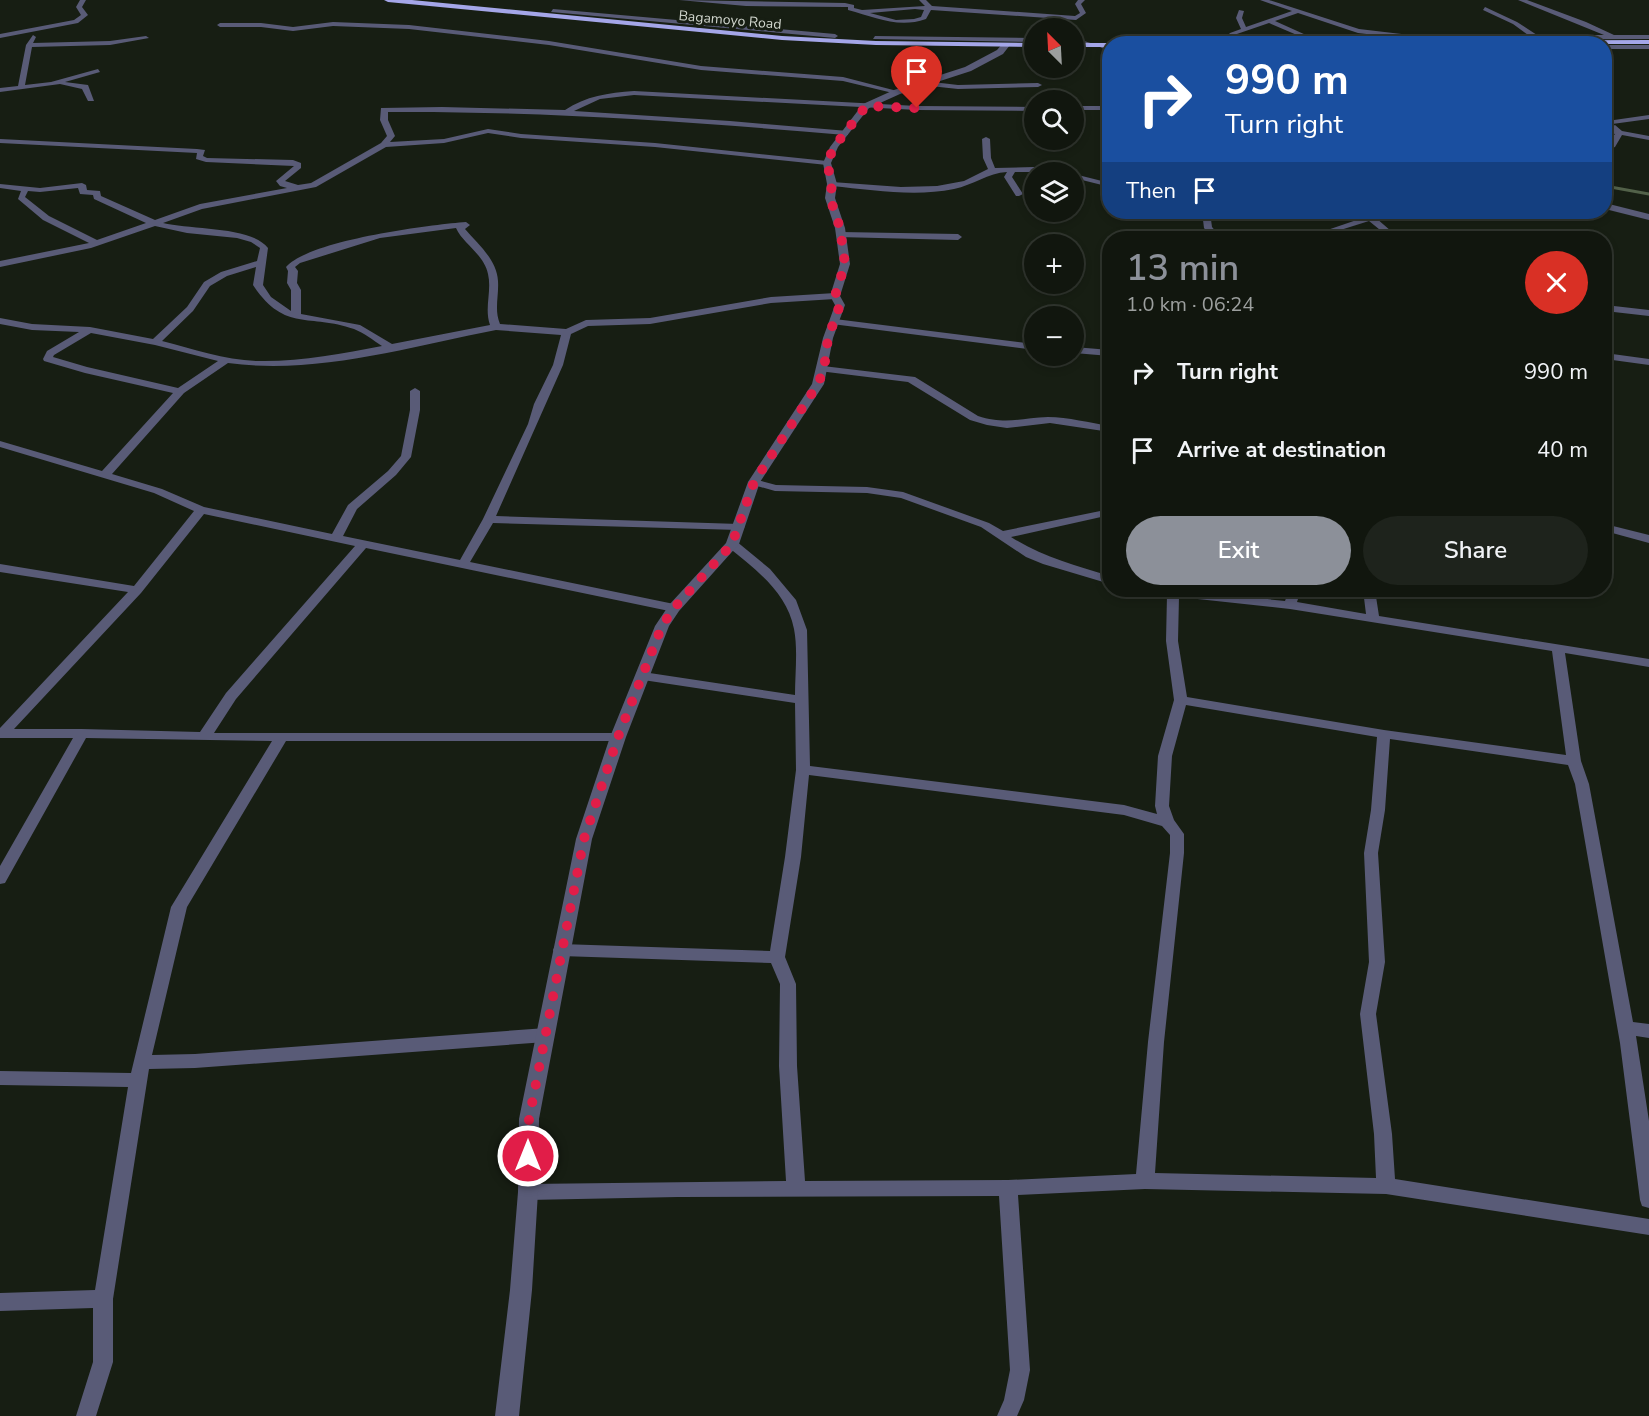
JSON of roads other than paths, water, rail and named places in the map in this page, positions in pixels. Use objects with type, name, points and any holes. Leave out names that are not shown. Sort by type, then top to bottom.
[{"type":"highway","name":"Bagamoyo Road","points":[[388,0],[553,11],[832,41],[970,42],[1024,45]]},
{"type":"highway","points":[[1612,42],[1649,42]]},
{"type":"highway","points":[[1084,45],[1102,45]]},
{"type":"street","points":[[0,36],[83,18],[85,15],[79,7],[84,0]]},
{"type":"street","points":[[682,0],[720,7],[833,4],[852,6],[850,9],[887,21],[911,21],[924,18],[928,3],[922,0]]},
{"type":"street","points":[[890,0],[903,7]]},
{"type":"street","points":[[860,11],[956,5],[1020,14],[1076,18],[1083,13],[1078,4],[1082,0]]},
{"type":"street","points":[[1263,0],[1358,31],[1401,36]]},
{"type":"street","points":[[1521,0],[1584,23],[1609,36]]},
{"type":"street","points":[[1020,14],[1022,4]]},
{"type":"street","points":[[720,7],[710,28],[835,36]]},
{"type":"street","points":[[1485,9],[1515,23],[1534,36]]},
{"type":"street","points":[[1242,11],[1239,18],[1244,29]]},
{"type":"street","points":[[1230,36],[1244,29],[1299,11]]},
{"type":"street","points":[[1269,21],[1306,36]]},
{"type":"street","points":[[219,25],[261,25],[292,29],[333,24],[409,27],[465,36],[549,43],[702,68],[843,79],[897,92]]},
{"type":"street","points":[[21,87],[29,45],[36,29]]},
{"type":"street","points":[[1613,38],[1649,37]]},
{"type":"street","points":[[29,45],[110,43],[146,38]]},
{"type":"street","points":[[875,38],[970,42],[1024,40]]},
{"type":"street","points":[[1613,38],[1630,42]]},
{"type":"street","points":[[1084,42],[1102,47]]},
{"type":"street","points":[[507,1416],[521,1290],[528,1192],[529,1119],[584,839],[618,737],[662,626],[674,608],[732,544],[754,482],[802,410],[824,369],[828,338],[840,305],[835,296],[845,264],[841,235],[830,198],[832,184],[827,163],[834,147],[866,106],[897,92],[968,69],[1000,52],[1006,45]]},
{"type":"street","points":[[1612,47],[1649,47]]},
{"type":"street","points":[[0,90],[51,84],[98,71]]},
{"type":"street","points":[[924,83],[958,87],[1038,85]]},
{"type":"street","points":[[51,84],[85,87],[91,99]]},
{"type":"street","points":[[566,113],[584,100],[634,93],[866,106],[1024,109]]},
{"type":"street","points":[[1084,108],[1102,108]]},
{"type":"street","points":[[0,264],[52,255],[98,243],[201,207],[301,189],[330,177],[384,145],[391,136],[384,120],[384,110],[480,109],[676,118],[845,133]]},
{"type":"street","points":[[1612,124],[1649,117]]},
{"type":"street","points":[[1612,128],[1620,133],[1649,138]]},
{"type":"street","points":[[384,145],[444,141],[488,131],[530,137],[655,145],[827,163]]},
{"type":"street","points":[[1612,145],[1620,133]]},
{"type":"street","points":[[986,139],[984,147],[992,170]]},
{"type":"street","points":[[0,141],[197,151],[202,152],[199,157],[206,160],[293,162],[298,165],[297,168],[281,183],[301,189]]},
{"type":"street","points":[[832,184],[883,189],[930,188],[966,183],[992,170],[1024,170]]},
{"type":"street","points":[[1012,170],[1008,177],[1019,194]]},
{"type":"street","points":[[1084,178],[1102,183]]},
{"type":"street","points":[[0,186],[40,190],[82,185],[83,192],[97,193],[97,197],[151,224],[180,230],[235,235],[260,243],[264,248],[258,285],[271,304],[296,317],[356,327],[389,347]]},
{"type":"street","points":[[26,188],[21,197],[27,204],[61,226],[98,243]]},
{"type":"street","points":[[1612,208],[1649,216]]},
{"type":"street","points":[[1330,231],[1368,219]]},
{"type":"street","points":[[1372,219],[1387,231]]},
{"type":"street","points":[[296,317],[296,290],[292,283],[290,267],[297,261],[355,241],[406,230],[466,225],[460,229],[490,266],[493,279],[490,313],[496,327]]},
{"type":"street","points":[[841,235],[958,237]]},
{"type":"street","points":[[155,342],[190,309],[207,284],[224,274],[260,263]]},
{"type":"street","points":[[0,321],[32,327],[90,330],[155,342],[226,360],[256,364],[295,363],[348,356],[496,327],[567,332],[586,323],[635,323],[771,300],[835,296]]},
{"type":"street","points":[[1612,310],[1649,313]]},
{"type":"street","points":[[835,322],[1024,346]]},
{"type":"street","points":[[90,330],[50,353],[48,359],[85,370],[180,391]]},
{"type":"street","points":[[464,563],[489,519],[558,365],[567,332]]},
{"type":"street","points":[[1084,351],[1102,352]]},
{"type":"street","points":[[1612,357],[1649,362]]},
{"type":"street","points":[[104,476],[180,391],[226,360]]},
{"type":"street","points":[[824,369],[911,379],[974,418],[987,422],[1007,425],[1050,420],[1102,428]]},
{"type":"street","points":[[336,538],[352,507],[392,474],[406,457],[415,410],[415,391]]},
{"type":"street","points":[[0,444],[158,491],[201,510],[674,608]]},
{"type":"street","points":[[754,482],[776,488],[867,490],[903,495],[985,525],[1024,550],[1047,561],[1102,578]]},
{"type":"street","points":[[1,734],[137,590],[201,510]]},
{"type":"street","points":[[1003,535],[1102,514]]},
{"type":"street","points":[[489,519],[739,527]]},
{"type":"street","points":[[1612,529],[1649,539]]},
{"type":"street","points":[[204,737],[231,696],[364,543]]},
{"type":"street","points":[[732,544],[766,572],[792,603],[801,630],[803,770],[793,857],[777,957],[788,984],[788,1066],[796,1190]]},
{"type":"street","points":[[0,568],[137,590]]},
{"type":"street","points":[[1145,1181],[1156,1042],[1177,853],[1177,834],[1167,822],[1162,807],[1165,756],[1181,700],[1172,641],[1173,597]]},
{"type":"street","points":[[1231,597],[1649,663]]},
{"type":"street","points":[[1290,605],[1293,597]]},
{"type":"street","points":[[1370,597],[1373,618]]},
{"type":"street","points":[[1558,650],[1574,761],[1582,784],[1626,1028],[1645,1154],[1649,1200]]},
{"type":"street","points":[[643,676],[801,700]]},
{"type":"street","points":[[1181,700],[1384,734],[1574,761]]},
{"type":"street","points":[[1,734],[82,733],[204,737],[618,737]]},
{"type":"street","points":[[0,879],[82,733]]},
{"type":"street","points":[[1384,734],[1378,810],[1371,854],[1377,962],[1368,1014],[1383,1134],[1386,1186]]},
{"type":"street","points":[[86,1416],[103,1362],[103,1299],[138,1080],[179,907],[282,737]]},
{"type":"street","points":[[803,770],[1124,810],[1167,822]]},
{"type":"street","points":[[561,950],[777,957]]},
{"type":"street","points":[[1626,1028],[1649,1031]]},
{"type":"street","points":[[142,1062],[195,1061],[546,1035]]},
{"type":"street","points":[[0,1078],[138,1080]]},
{"type":"street","points":[[528,1192],[1008,1188],[1145,1181],[1386,1186],[1649,1227]]},
{"type":"street","points":[[1007,1416],[1014,1400],[1020,1370],[1008,1188]]},
{"type":"street","points":[[0,1302],[103,1299]]},
{"type":"waterway","points":[[1612,187],[1649,194]]}]
